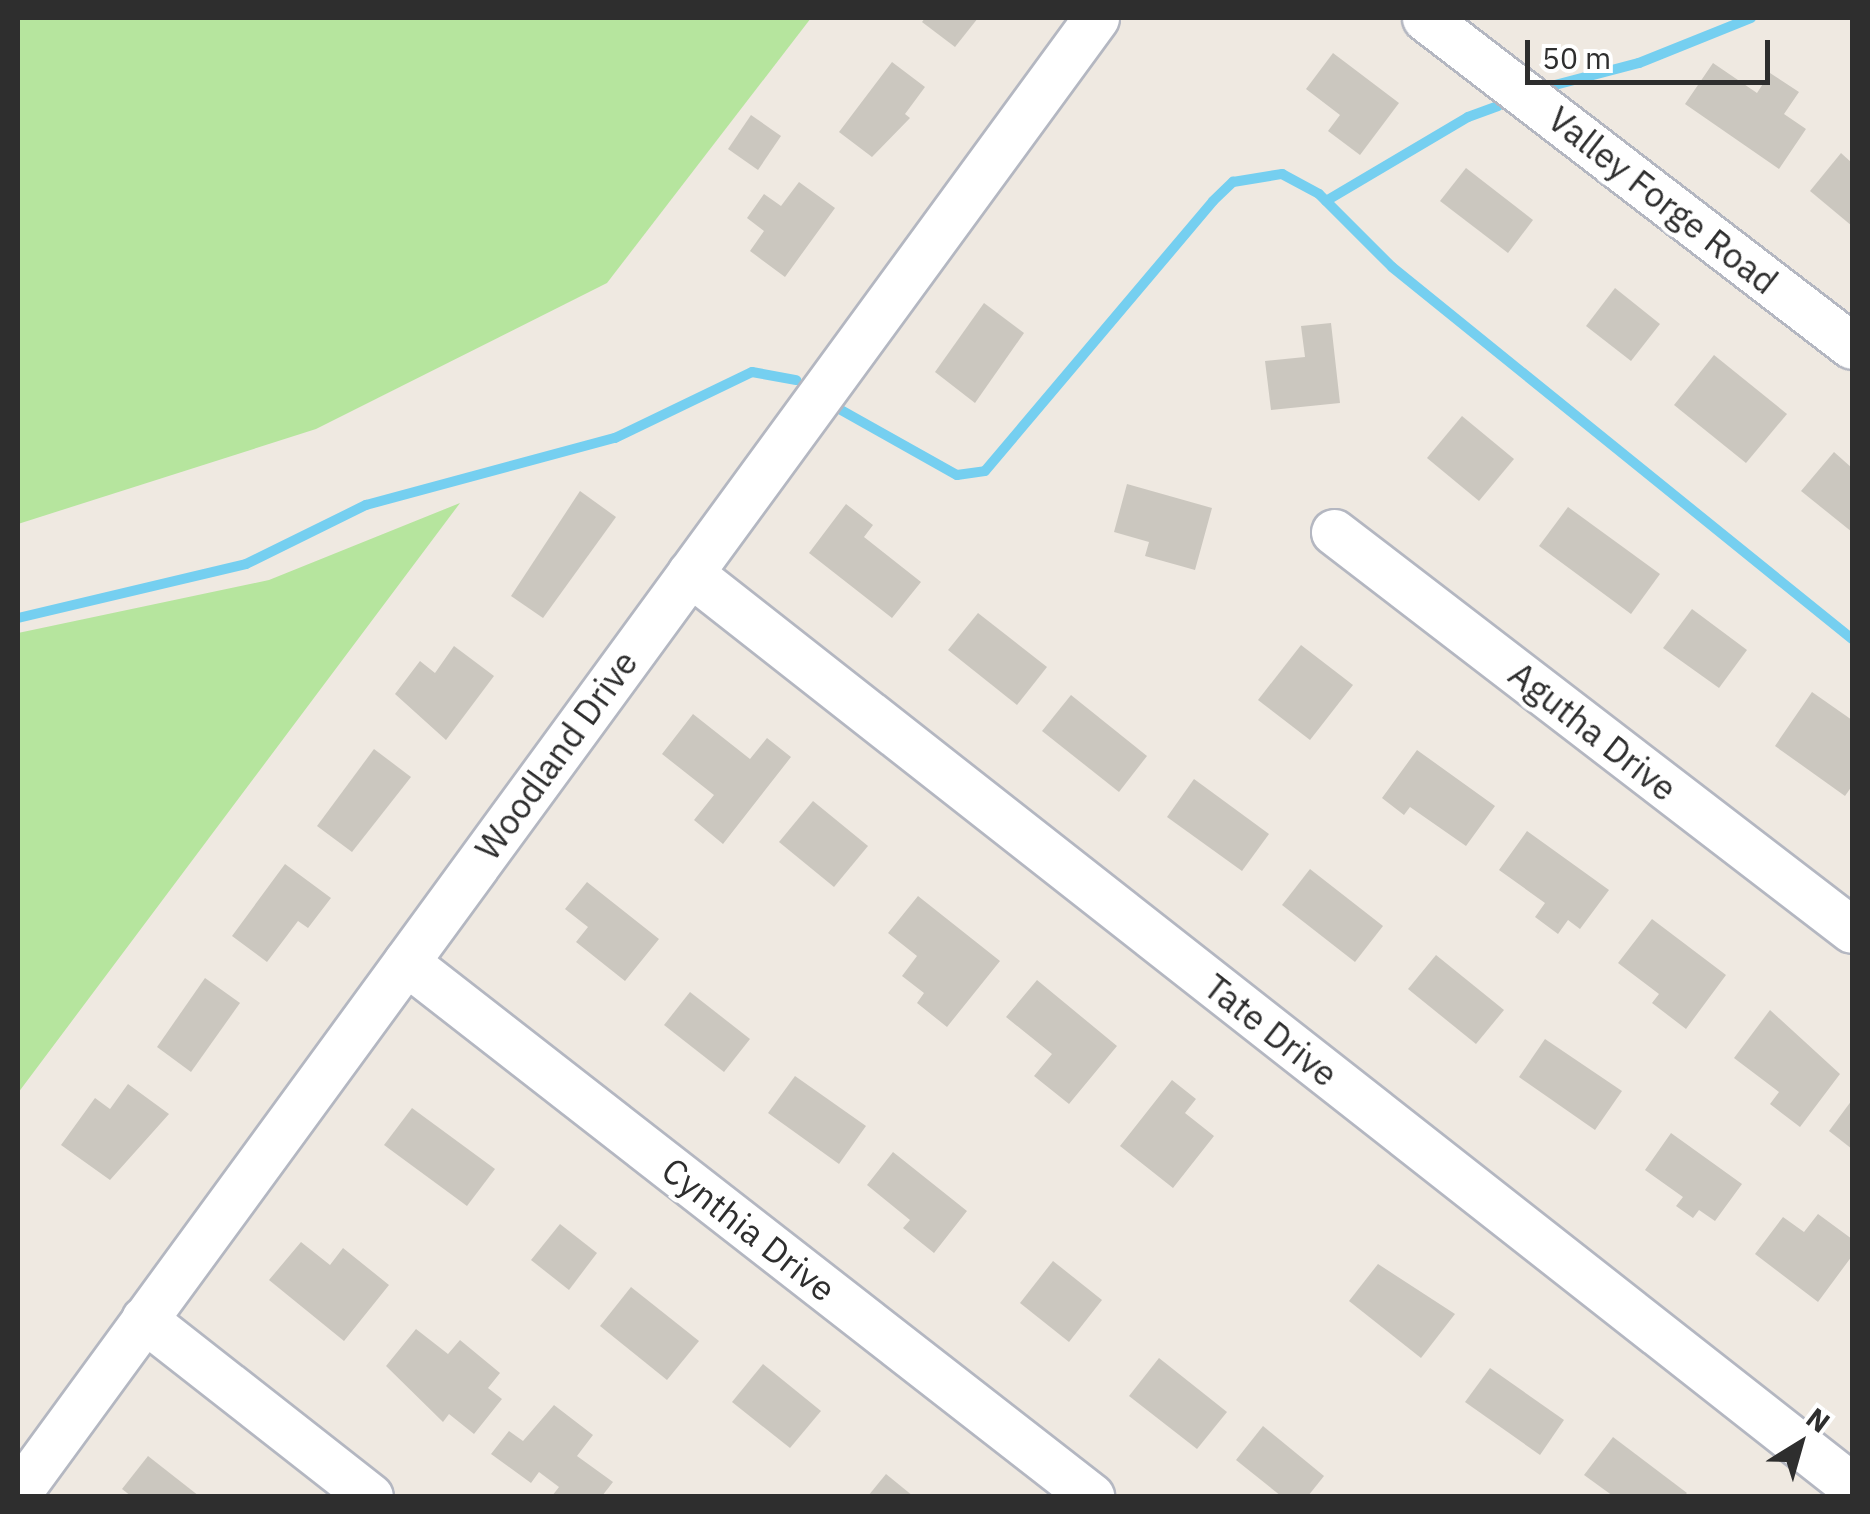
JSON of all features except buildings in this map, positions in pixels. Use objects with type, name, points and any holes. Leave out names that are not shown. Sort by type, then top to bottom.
[{"type":"street","name":"Woodland Drive","points":[[18,1493],[1096,18]]},
{"type":"street","name":"Valley Forge Road","points":[[1425,18],[1852,346]]},
{"type":"street","name":"Agutha Drive","points":[[1334,532],[1852,930]]},
{"type":"street","name":"Tate Drive","points":[[690,573],[1852,1486]]},
{"type":"street","name":"Cynthia Drive","points":[[406,962],[1091,1496]]},
{"type":"street","points":[[144,1319],[370,1496]]},
{"type":"green space","points":[[18,18],[811,18],[607,283],[316,429],[18,524]]},
{"type":"green space","points":[[460,503],[18,1093],[18,633],[269,580]]},
{"type":"waterway","points":[[1555,85],[1639,63],[1751,18]]},
{"type":"waterway","points":[[1326,201],[1468,117],[1498,106]]},
{"type":"waterway","points":[[841,410],[957,475],[985,471],[1213,201],[1233,182],[1282,174],[1319,194],[1392,267],[1852,639]]},
{"type":"waterway","points":[[18,618],[246,564],[366,505],[615,438],[752,372],[796,380]]}]
